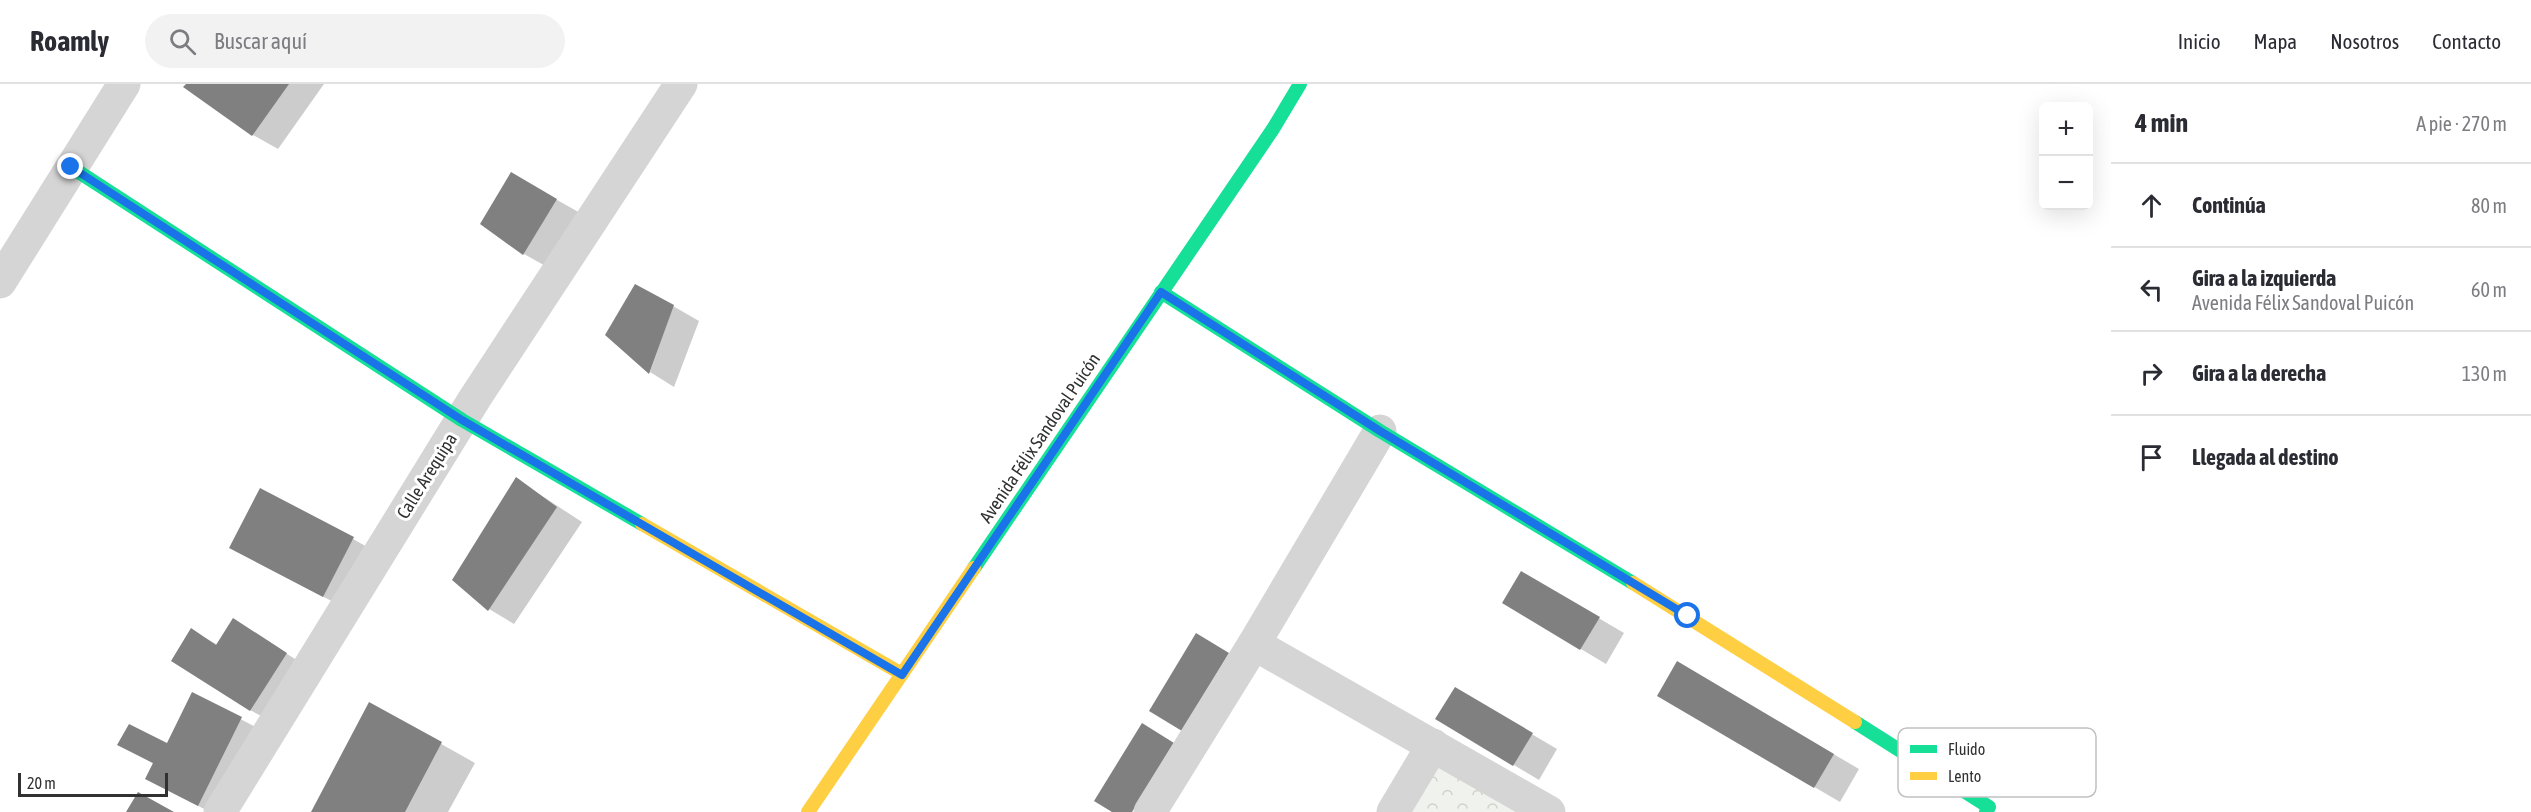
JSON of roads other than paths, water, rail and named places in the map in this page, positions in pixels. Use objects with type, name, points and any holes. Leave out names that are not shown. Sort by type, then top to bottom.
[{"type":"street","points":[[0,282],[124,84]]},
{"type":"street","name":"Calle Arequipa","points":[[220,812],[462,420],[681,84]]},
{"type":"street","name":"Avenida Félix Sandoval Puicón","points":[[808,812],[1273,129],[1300,84]]},
{"type":"street","points":[[71,167],[462,420],[902,675]]},
{"type":"street","points":[[1161,292],[1380,431],[1698,622],[1898,749]]},
{"type":"street","points":[[1150,812],[1254,644],[1380,431]]},
{"type":"street","points":[[1254,644],[1550,812]]},
{"type":"street","points":[[1393,812],[1433,745]]},
{"type":"street","points":[[1973,797],[1989,807],[1986,812]]}]
